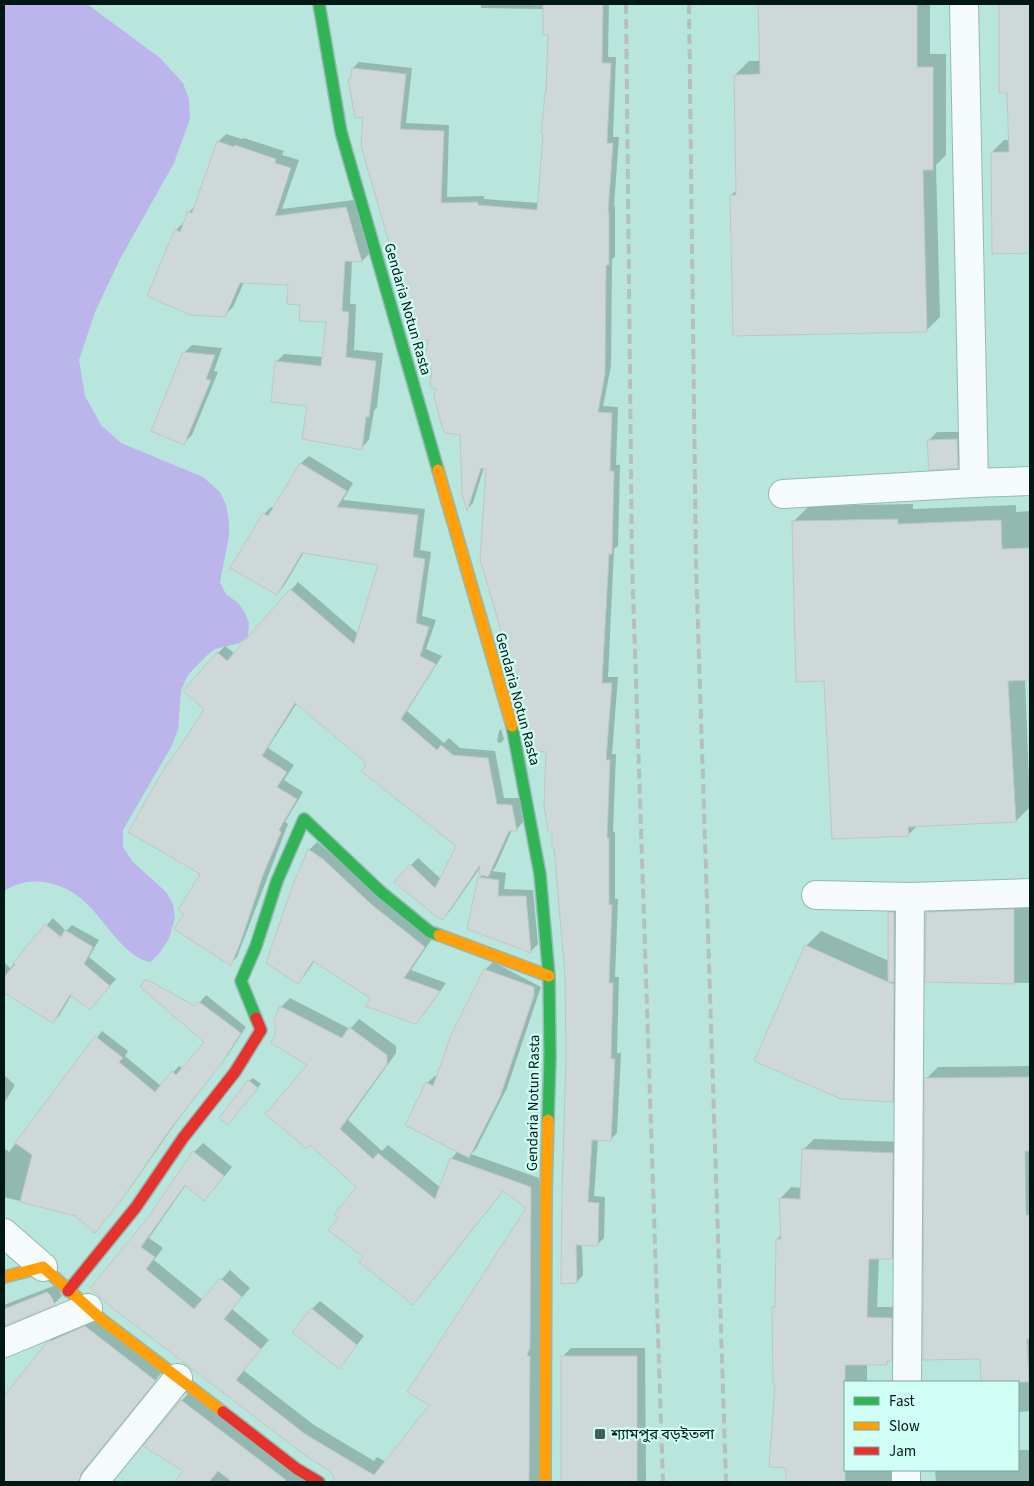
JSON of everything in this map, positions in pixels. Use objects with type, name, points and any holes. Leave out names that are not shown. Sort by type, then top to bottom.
[{"type":"main road","name":"Gendaria Notun Rasta","points":[[319,4],[341,132],[516,738],[540,874],[549,976],[550,1057],[546,1192],[545,1482]]},
{"type":"main road","points":[[78,1299],[136,1207],[183,1138],[235,1072],[261,1030],[241,980],[256,946],[277,881],[304,819],[381,892],[430,932],[549,976]]},
{"type":"main road","points":[[4,1277],[42,1266],[78,1299],[178,1378],[297,1469],[319,1482]]},
{"type":"street","points":[[964,4],[974,483]]},
{"type":"street","points":[[783,494],[1030,481]]},
{"type":"street","points":[[816,895],[910,897],[1030,893]]},
{"type":"street","points":[[907,1381],[910,897]]},
{"type":"street","points":[[4,1233],[42,1266]]},
{"type":"street","points":[[4,1343],[78,1299]]},
{"type":"street","points":[[94,1482],[178,1378]]},
{"type":"shaded area","points":[[4,4],[87,4],[160,58],[183,83],[189,99],[190,119],[174,163],[120,259],[95,312],[79,360],[85,396],[101,425],[121,443],[203,477],[220,492],[226,505],[229,536],[220,582],[226,594],[238,603],[244,611],[249,623],[248,636],[240,643],[215,649],[188,675],[181,690],[178,730],[171,747],[123,830],[123,847],[132,861],[166,892],[173,904],[175,918],[169,939],[158,955],[150,962],[141,959],[125,947],[91,908],[72,892],[50,883],[38,881],[15,885],[4,891]]},
{"type":"building","points":[[543,4],[603,4],[602,63],[611,63],[607,143],[613,143],[608,212],[609,265],[606,265],[605,374],[598,412],[612,413],[610,471],[614,471],[612,554],[609,554],[602,683],[612,683],[606,760],[610,760],[607,838],[609,838],[609,905],[612,905],[609,983],[613,983],[611,1059],[615,1059],[611,1141],[592,1140],[588,1202],[599,1203],[598,1246],[576,1245],[577,1283],[561,1284],[566,1057],[565,976],[554,848],[552,848],[552,832],[548,832],[544,805],[546,752],[534,750],[480,559],[486,469],[481,468],[467,511],[462,494],[460,435],[444,433],[434,397],[436,389],[431,388],[430,383],[432,369],[425,368],[424,363],[428,340],[417,339],[361,146],[363,117],[355,118],[348,79],[350,79],[352,68],[406,74],[400,129],[444,131],[441,203],[478,202],[478,205],[537,210],[543,134],[541,134],[546,93],[548,35],[543,35]]},
{"type":"building","points":[[758,4],[917,4],[917,67],[933,67],[933,170],[923,170],[927,332],[733,336],[730,195],[736,195],[734,75],[760,74]]},
{"type":"building","points":[[999,4],[1030,4],[1030,253],[992,254],[991,152],[1009,152],[1007,93],[999,93]]},
{"type":"building","points":[[217,141],[276,159],[275,163],[291,168],[275,216],[346,207],[362,262],[345,261],[342,311],[349,312],[346,357],[376,361],[369,417],[366,417],[362,450],[302,439],[307,406],[271,402],[275,361],[321,366],[326,322],[299,321],[300,305],[287,304],[288,285],[240,283],[225,317],[190,315],[147,296],[175,229],[180,232],[188,211],[192,213]]},
{"type":"building","points":[[183,352],[215,355],[206,379],[211,380],[184,445],[151,431]]},
{"type":"building","points":[[957,439],[958,468],[929,470],[927,440]]},
{"type":"building","points":[[300,463],[347,491],[337,507],[418,515],[413,557],[425,559],[416,623],[429,627],[420,656],[436,664],[401,719],[437,750],[441,745],[453,755],[488,758],[497,804],[512,805],[517,831],[509,831],[488,877],[479,874],[480,865],[443,920],[438,918],[394,882],[410,864],[435,888],[456,846],[361,771],[366,766],[365,762],[295,703],[262,756],[287,772],[277,787],[297,799],[279,830],[281,832],[263,875],[231,966],[174,929],[184,914],[178,910],[200,874],[128,832],[165,767],[204,709],[183,691],[217,652],[227,661],[290,589],[354,644],[378,565],[302,553],[277,595],[230,568],[263,513],[268,516]]},
{"type":"building","points":[[898,519],[898,524],[1001,520],[1002,549],[1030,548],[1030,680],[1008,681],[1016,822],[908,827],[909,836],[832,839],[824,681],[796,682],[792,521]]},
{"type":"building","points":[[308,849],[323,859],[371,904],[425,947],[404,978],[440,991],[416,1024],[365,1006],[370,998],[313,961],[298,984],[266,963],[292,887]]},
{"type":"building","points":[[478,877],[499,880],[498,896],[526,896],[531,953],[467,929]]},
{"type":"building","points":[[1014,909],[1014,984],[925,982],[926,912]]},
{"type":"building","points":[[888,912],[894,912],[894,982],[888,982]]},
{"type":"building","points":[[45,924],[61,937],[65,930],[93,947],[84,964],[110,986],[90,1010],[70,995],[53,1023],[4,993],[4,977]]},
{"type":"building","points":[[805,945],[894,984],[893,1102],[841,1099],[754,1061]]},
{"type":"building","points":[[484,969],[534,987],[534,995],[500,1097],[469,1158],[405,1125],[426,1082],[433,1086],[451,1035]]},
{"type":"building","points":[[146,979],[195,1006],[198,1001],[241,1033],[222,1063],[171,1128],[123,1198],[95,1233],[75,1216],[20,1202],[32,1155],[15,1143],[95,1036],[123,1058],[119,1062],[155,1092],[172,1071],[176,1075],[204,1042],[140,987]]},
{"type":"building","points":[[280,1006],[342,1038],[349,1027],[387,1055],[387,1064],[340,1129],[373,1159],[378,1153],[435,1199],[450,1158],[531,1187],[530,1347],[527,1356],[530,1356],[529,1482],[335,1482],[333,1475],[327,1469],[306,1456],[111,1307],[90,1288],[149,1216],[193,1151],[224,1176],[204,1201],[185,1185],[141,1247],[155,1257],[146,1269],[194,1309],[220,1278],[242,1297],[224,1319],[261,1349],[236,1380],[305,1434],[374,1475],[429,1405],[407,1392],[526,1208],[503,1191],[413,1305],[359,1262],[363,1257],[328,1230],[338,1218],[334,1214],[356,1187],[310,1145],[307,1149],[265,1114],[307,1065],[271,1043],[276,1032],[274,1020]]},
{"type":"building","points":[[1030,1077],[1030,1151],[1025,1151],[1026,1215],[1030,1215],[1030,1339],[1027,1339],[1029,1382],[981,1381],[980,1359],[923,1360],[924,1078]]},
{"type":"building","points":[[248,1080],[258,1088],[228,1125],[219,1118]]},
{"type":"building","points":[[802,1149],[893,1153],[892,1259],[869,1259],[867,1317],[892,1318],[892,1361],[887,1361],[887,1365],[845,1365],[845,1482],[786,1482],[786,1468],[769,1467],[775,1385],[773,1385],[772,1307],[775,1307],[776,1239],[781,1239],[779,1198],[800,1199]]},
{"type":"building","points":[[47,1292],[55,1305],[4,1326],[4,1309]]},
{"type":"building","points":[[311,1308],[357,1345],[339,1369],[292,1332]]},
{"type":"building","points":[[85,1326],[156,1381],[82,1472],[79,1482],[4,1482],[4,1396],[46,1343]]},
{"type":"building","points":[[561,1356],[637,1356],[637,1482],[561,1482]]},
{"type":"building","points":[[181,1400],[286,1480],[284,1482],[232,1482],[218,1471],[209,1482],[174,1482],[183,1471],[143,1446]]},
{"type":"railway","points":[[626,4],[632,562],[663,1482]]},
{"type":"railway","points":[[689,4],[696,566],[726,1482]]},
{"type":"traffic: fast","points":[[319,4],[341,132],[438,470]]},
{"type":"traffic: fast","points":[[512,726],[540,874],[549,976],[550,1057],[548,1120]]},
{"type":"traffic: fast","points":[[256,1018],[241,981],[256,946],[277,881],[304,819],[381,892],[430,932],[439,935]]},
{"type":"traffic: slow","points":[[438,470],[512,726]]},
{"type":"traffic: slow","points":[[439,935],[549,976]]},
{"type":"traffic: slow","points":[[545,1482],[548,1120]]},
{"type":"traffic: slow","points":[[4,1277],[43,1267],[101,1319],[223,1412]]},
{"type":"traffic: jam","points":[[68,1291],[136,1207],[183,1138],[235,1072],[261,1030],[256,1018]]},
{"type":"traffic: jam","points":[[223,1412],[297,1469],[319,1482]]},
{"type":"place","name":"শ্যামপুর বড়ইতলা","points":[[600,1434]]}]
